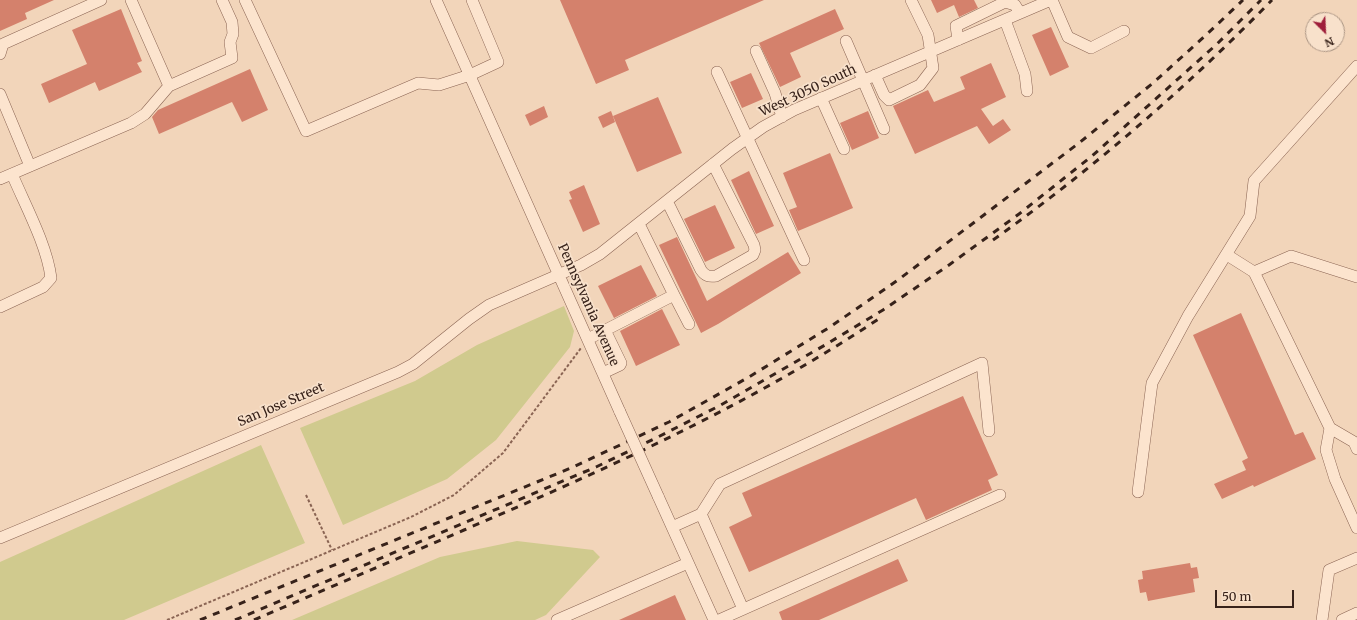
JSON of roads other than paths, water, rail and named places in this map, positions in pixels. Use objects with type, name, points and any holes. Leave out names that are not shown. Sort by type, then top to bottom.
[{"type":"street","points":[[0,54],[3,44],[101,0]]},
{"type":"street","points":[[131,0],[169,86]]},
{"type":"street","points":[[0,179],[131,122],[145,114],[169,86],[232,58],[230,42],[233,34],[232,22],[222,0]]},
{"type":"street","points":[[245,0],[306,131],[418,83],[439,85],[470,75],[498,62],[472,0]]},
{"type":"street","name":"Pennsylvania Avenue","points":[[436,0],[714,620]]},
{"type":"street","points":[[876,75],[884,95],[889,100],[920,85],[933,68],[928,35],[910,0]]},
{"type":"street","points":[[1052,0],[1068,37],[1092,48],[1124,31]]},
{"type":"street","name":"West 3050 South","points":[[559,274],[600,254],[747,138],[782,116],[1006,20],[1033,4],[1052,0]]},
{"type":"street","points":[[958,40],[956,26],[1005,2],[1015,6],[1020,13]]},
{"type":"street","points":[[1006,20],[1025,74],[1027,91]]},
{"type":"street","points":[[846,41],[884,129]]},
{"type":"street","points":[[756,52],[775,94],[782,116]]},
{"type":"street","points":[[1138,492],[1152,384],[1188,316],[1250,216],[1254,182],[1357,66]]},
{"type":"street","points":[[717,72],[804,260]]},
{"type":"street","points":[[0,94],[30,166]]},
{"type":"street","points":[[821,98],[844,149]]},
{"type":"street","points":[[667,201],[701,270],[705,275],[710,277],[716,276],[753,255],[755,250],[754,245],[713,164]]},
{"type":"street","points":[[0,307],[43,287],[51,278],[50,267],[41,243],[12,174]]},
{"type":"street","points":[[639,224],[689,324]]},
{"type":"street","points":[[1227,255],[1254,272],[1330,428],[1354,442],[1357,449]]},
{"type":"street","points":[[1254,272],[1291,256],[1357,277]]},
{"type":"street","name":"San Jose Street","points":[[0,538],[398,372],[413,364],[468,319],[489,305],[559,274]]},
{"type":"street","points":[[588,339],[674,295]]},
{"type":"street","points":[[603,374],[620,366],[621,363],[606,330]]},
{"type":"street","points":[[672,527],[701,514],[720,484],[982,363],[989,431]]},
{"type":"street","points":[[1330,428],[1326,450],[1335,479],[1354,513],[1357,528]]},
{"type":"street","points":[[719,620],[1000,494]]},
{"type":"street","points":[[701,514],[743,609]]},
{"type":"street","points":[[1322,620],[1329,570],[1357,558]]},
{"type":"street","points":[[557,620],[688,563]]},
{"type":"street","points":[[1342,620],[1357,613]]},
{"type":"railway","points":[[200,620],[571,468],[669,422],[749,377],[830,327],[898,280],[1079,143],[1153,83],[1243,0]]},
{"type":"railway","points":[[235,620],[596,467],[719,406],[883,310],[949,265],[1019,214],[1092,156],[1217,44],[1261,0]]},
{"type":"railway","points":[[993,240],[1067,185],[1138,126],[1206,65],[1272,0]]},
{"type":"railway","points":[[254,620],[518,507],[679,433],[783,378],[883,316]]}]
